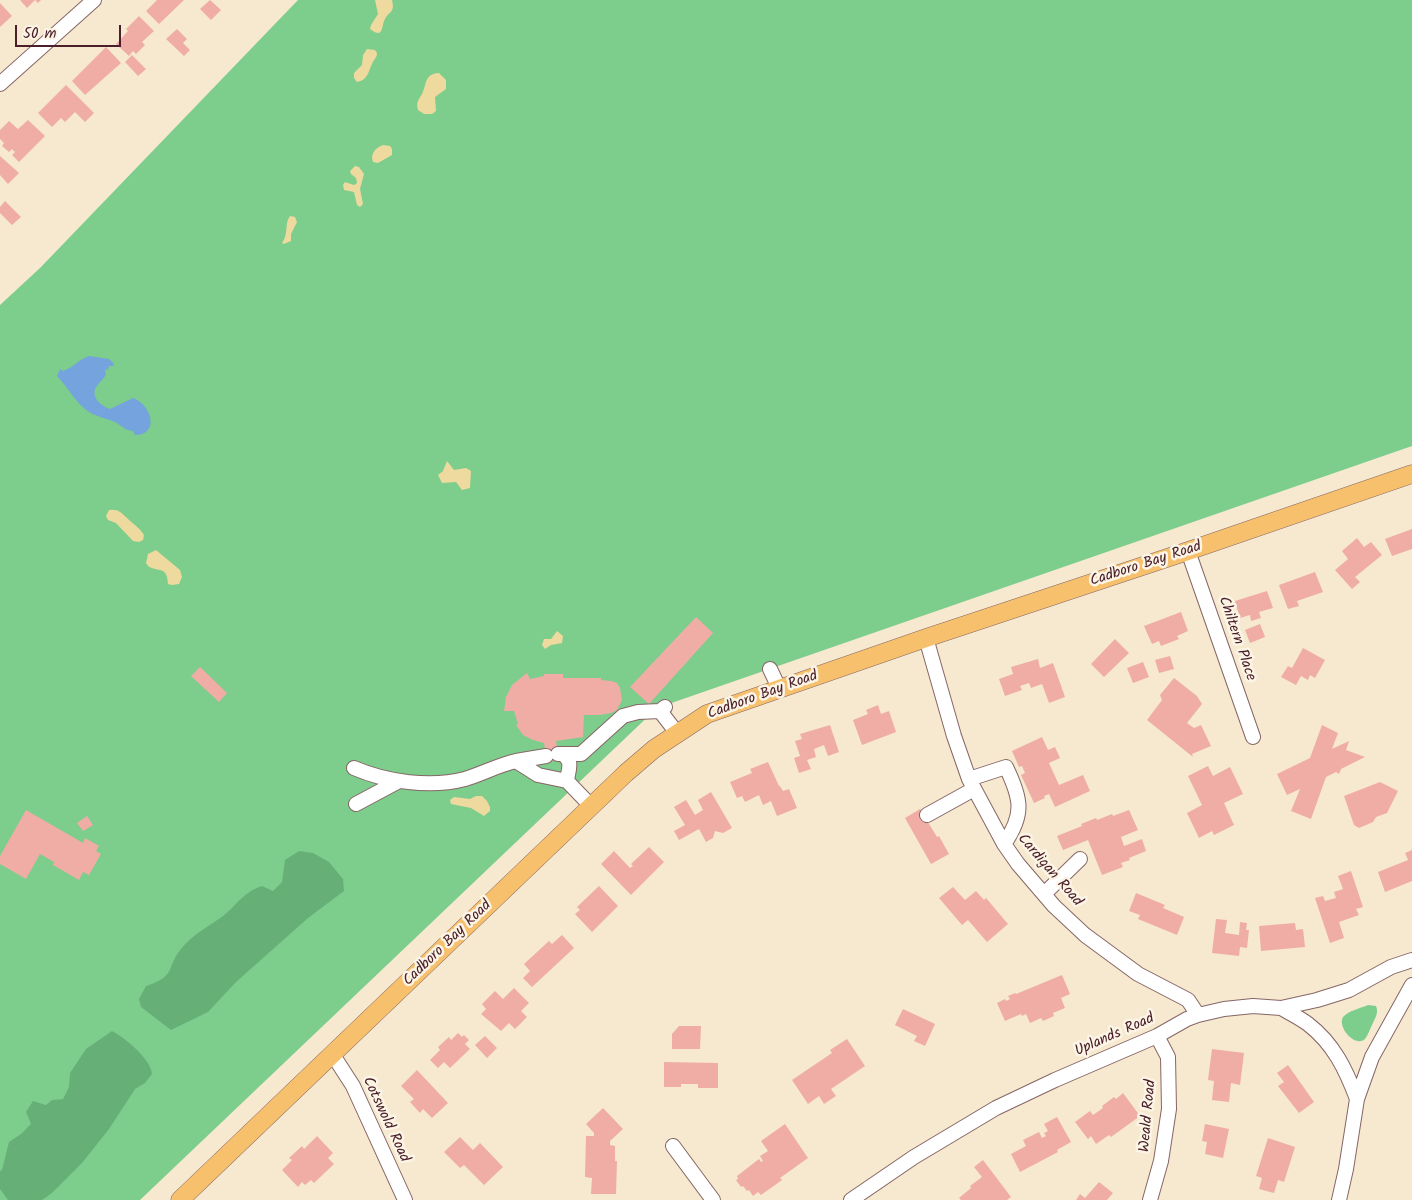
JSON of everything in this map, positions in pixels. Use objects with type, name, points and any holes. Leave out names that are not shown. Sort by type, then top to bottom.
[{"type":"main road","name":"Cadboro Bay Road","points":[[180,1200],[626,773],[677,733],[707,714],[926,638],[1188,552],[1412,474]]},
{"type":"street","points":[[0,84],[94,0]]},
{"type":"street","name":"Chiltern Place","points":[[1188,552],[1253,737]]},
{"type":"street","name":"Cardigan Road","points":[[926,638],[954,736],[972,784],[1004,844],[1018,864],[1044,894],[1085,935],[1138,974],[1188,1000],[1198,1015]]},
{"type":"street","points":[[770,669],[780,690]]},
{"type":"street","points":[[354,768],[365,773],[399,781],[450,782],[466,779],[516,761],[555,755],[581,754],[623,716],[662,709],[677,733]]},
{"type":"street","points":[[555,755],[567,757],[570,762],[567,781]]},
{"type":"street","points":[[516,761],[538,775],[567,781],[591,806]]},
{"type":"street","points":[[927,815],[972,784],[1006,767],[1016,788],[1018,814],[1013,832],[1004,844]]},
{"type":"street","points":[[356,804],[399,781]]},
{"type":"street","points":[[1044,894],[1080,859]]},
{"type":"street","name":"Uplands Road","points":[[851,1200],[914,1157],[996,1108],[1157,1036],[1187,1019],[1224,1009],[1253,1006],[1282,1008],[1317,1000],[1349,990],[1391,967],[1412,960]]},
{"type":"street","points":[[1339,1200],[1357,1099],[1372,1057],[1412,985]]},
{"type":"street","points":[[1282,1008],[1309,1024],[1334,1050],[1347,1071],[1357,1099]]},
{"type":"street","name":"Weald Road","points":[[1150,1200],[1161,1162],[1169,1109],[1168,1057],[1157,1036]]},
{"type":"street","name":"Cotswold Road","points":[[332,1055],[353,1086],[394,1180],[405,1200]]},
{"type":"street","points":[[673,1146],[712,1200]]},
{"type":"green space","points":[[298,0],[1412,0],[1412,446],[657,708],[140,1200],[0,1200],[0,305],[40,268]]},
{"type":"green space","points":[[299,851],[313,853],[329,862],[343,879],[344,891],[308,918],[236,982],[208,1012],[171,1030],[141,1007],[139,999],[146,986],[162,979],[166,975],[185,944],[223,916],[250,892],[262,886],[273,891],[282,882],[285,860]]},
{"type":"green space","points":[[1368,1005],[1376,1006],[1376,1016],[1365,1039],[1356,1041],[1348,1035],[1342,1026],[1343,1017],[1351,1011]]},
{"type":"green space","points":[[112,1031],[130,1044],[142,1056],[151,1068],[152,1074],[145,1083],[135,1089],[109,1129],[82,1163],[52,1193],[42,1200],[8,1200],[0,1189],[0,1171],[2,1170],[9,1142],[31,1124],[26,1112],[33,1101],[46,1105],[52,1100],[63,1099],[69,1087],[70,1073],[86,1049]]},
{"type":"sand","points":[[375,0],[392,0],[393,4],[380,33],[370,29],[378,14]]},
{"type":"sand","points":[[367,49],[375,50],[377,53],[366,78],[357,82],[354,78],[354,73],[362,65],[363,55]]},
{"type":"sand","points":[[439,73],[446,80],[446,89],[435,97],[436,111],[432,114],[424,114],[418,110],[418,102],[428,77]]},
{"type":"sand","points":[[383,145],[390,146],[392,155],[378,163],[373,162],[372,156],[374,152]]},
{"type":"sand","points":[[355,166],[359,167],[364,174],[360,189],[363,204],[360,207],[357,205],[354,192],[344,190],[343,185],[345,182],[354,185],[357,183],[356,178],[350,171]]},
{"type":"sand","points":[[290,216],[295,217],[297,222],[291,234],[291,241],[284,244],[282,243]]},
{"type":"sand","points":[[447,461],[454,470],[466,468],[471,471],[470,488],[462,490],[456,482],[442,483],[438,475],[443,471]]},
{"type":"sand","points":[[109,510],[119,511],[136,526],[144,535],[143,540],[139,542],[133,541],[116,523],[108,520],[106,516]]},
{"type":"sand","points":[[156,550],[180,570],[182,577],[179,584],[168,584],[166,574],[162,570],[148,566],[146,563],[148,554]]},
{"type":"sand","points":[[557,631],[563,636],[562,643],[551,645],[545,649],[542,645],[544,639],[551,639]]},
{"type":"sand","points":[[482,796],[490,807],[490,811],[484,816],[471,808],[451,804],[450,800],[454,797],[470,799]]},
{"type":"water","points":[[89,356],[109,359],[114,364],[109,366],[108,370],[105,369],[106,375],[95,389],[94,393],[98,402],[110,409],[133,398],[140,402],[149,413],[150,419],[148,430],[143,434],[135,435],[133,431],[84,409],[57,376],[60,369],[63,371],[67,370]]},
{"type":"building","points":[[20,0],[35,0],[27,8]]},
{"type":"building","points":[[157,0],[184,0],[159,24],[146,11]]},
{"type":"building","points":[[210,0],[221,10],[211,20],[200,9]]},
{"type":"building","points":[[0,3],[12,16],[0,27]]},
{"type":"building","points":[[139,16],[154,31],[142,42],[145,45],[136,54],[133,51],[129,56],[116,44],[128,31],[126,29]]},
{"type":"building","points":[[177,29],[187,39],[183,43],[190,50],[184,56],[166,39]]},
{"type":"building","points":[[106,47],[121,63],[85,95],[72,81]]},
{"type":"building","points":[[132,55],[146,69],[138,76],[125,62]]},
{"type":"building","points":[[66,85],[94,113],[85,122],[75,112],[65,122],[61,118],[52,127],[38,113]]},
{"type":"building","points":[[28,120],[45,136],[19,162],[12,155],[15,152],[12,149],[9,152],[2,146],[4,143],[0,139],[0,130],[9,121],[18,129]]},
{"type":"building","points":[[0,156],[19,173],[8,184],[0,175]]},
{"type":"building","points":[[5,201],[21,217],[12,225],[0,213],[0,207]]},
{"type":"building","points":[[1412,529],[1412,549],[1392,556],[1385,539]]},
{"type":"building","points":[[1357,538],[1364,547],[1371,542],[1382,555],[1355,577],[1360,582],[1352,589],[1335,570],[1348,559],[1342,551]]},
{"type":"building","points":[[1315,572],[1323,592],[1297,601],[1299,606],[1288,609],[1279,585]]},
{"type":"building","points":[[1267,591],[1273,608],[1259,612],[1261,618],[1251,621],[1250,615],[1240,618],[1235,601]]},
{"type":"building","points":[[1181,612],[1188,631],[1177,636],[1179,639],[1161,646],[1159,641],[1152,644],[1144,626]]},
{"type":"building","points":[[696,617],[713,633],[649,704],[630,687]]},
{"type":"building","points":[[1260,624],[1265,637],[1250,643],[1245,630]]},
{"type":"building","points":[[1115,639],[1129,653],[1104,677],[1091,664]]},
{"type":"building","points":[[1303,648],[1325,660],[1315,678],[1310,675],[1308,680],[1301,676],[1296,685],[1281,677],[1288,666],[1292,668]]},
{"type":"building","points":[[1170,656],[1174,669],[1159,673],[1155,660]]},
{"type":"building","points":[[1038,659],[1040,668],[1053,663],[1065,697],[1049,703],[1042,684],[1031,688],[1029,683],[1020,686],[1022,690],[1005,696],[999,679],[1013,674],[1011,667]]},
{"type":"building","points":[[1143,662],[1149,677],[1133,683],[1127,668]]},
{"type":"building","points":[[200,667],[227,693],[219,702],[191,676]]},
{"type":"building","points":[[527,673],[530,679],[544,676],[544,674],[563,674],[563,678],[601,678],[601,680],[617,683],[622,700],[617,710],[611,713],[584,715],[583,737],[556,741],[559,760],[547,762],[544,743],[523,735],[516,725],[518,724],[514,711],[504,711],[506,697],[512,685]]},
{"type":"building","points":[[1174,678],[1197,696],[1202,704],[1187,723],[1194,728],[1201,725],[1211,746],[1192,754],[1193,757],[1147,720],[1162,700],[1160,695]]},
{"type":"building","points":[[878,705],[881,714],[889,711],[896,732],[862,745],[853,720],[868,714],[866,710]]},
{"type":"building","points":[[830,725],[839,752],[828,756],[824,745],[814,749],[816,757],[807,760],[811,769],[799,773],[794,758],[800,756],[795,741],[802,739],[800,734]]},
{"type":"building","points":[[1322,725],[1338,733],[1332,749],[1349,741],[1346,750],[1365,757],[1341,769],[1339,774],[1336,772],[1326,777],[1311,819],[1291,811],[1300,789],[1287,795],[1277,774],[1310,758]]},
{"type":"building","points":[[1042,737],[1048,750],[1055,747],[1060,758],[1049,763],[1059,785],[1083,775],[1090,791],[1055,807],[1049,794],[1034,803],[1021,775],[1025,773],[1022,766],[1019,767],[1012,751]]},
{"type":"building","points":[[768,762],[779,786],[783,791],[789,789],[797,808],[777,816],[771,801],[763,805],[759,795],[745,802],[742,796],[737,798],[730,782],[752,773],[750,769]]},
{"type":"building","points":[[1208,766],[1213,776],[1230,767],[1243,794],[1224,803],[1234,825],[1214,835],[1212,831],[1199,838],[1187,813],[1202,805],[1188,776]]},
{"type":"building","points":[[1380,782],[1398,791],[1387,813],[1376,817],[1373,822],[1359,828],[1354,825],[1344,796]]},
{"type":"building","points":[[711,792],[732,828],[723,833],[715,831],[713,838],[706,842],[699,829],[679,840],[674,831],[685,825],[674,807],[686,800],[695,815],[703,810],[698,800]]},
{"type":"building","points":[[920,809],[949,854],[931,864],[905,818]]},
{"type":"building","points":[[26,810],[83,843],[85,838],[99,846],[96,851],[101,854],[89,875],[83,872],[79,880],[53,865],[54,862],[40,854],[26,879],[0,864],[0,856]]},
{"type":"building","points":[[1129,810],[1138,830],[1121,837],[1124,846],[1142,839],[1146,851],[1121,863],[1123,867],[1102,875],[1088,840],[1063,850],[1057,836],[1096,818],[1097,820]]},
{"type":"building","points":[[87,816],[93,825],[83,831],[77,823]]},
{"type":"building","points":[[649,847],[664,862],[631,895],[601,864],[614,851],[630,868],[633,866],[631,864]]},
{"type":"building","points":[[1412,850],[1412,881],[1385,892],[1378,872],[1408,860],[1405,853]]},
{"type":"building","points":[[1351,871],[1363,907],[1356,909],[1359,915],[1339,922],[1344,938],[1330,943],[1315,898],[1323,896],[1325,901],[1336,898],[1334,892],[1343,889],[1338,876]]},
{"type":"building","points":[[599,886],[618,906],[592,932],[575,914],[580,910],[577,907]]},
{"type":"building","points":[[953,887],[965,900],[976,891],[984,900],[986,898],[1008,924],[987,942],[968,920],[962,925],[939,898]]},
{"type":"building","points":[[1136,893],[1165,905],[1163,908],[1184,917],[1177,935],[1138,919],[1140,915],[1129,911]]},
{"type":"building","points":[[1216,919],[1227,920],[1225,933],[1239,935],[1240,922],[1247,923],[1246,930],[1249,930],[1247,948],[1240,947],[1239,956],[1212,953]]},
{"type":"building","points":[[1295,923],[1296,930],[1303,929],[1305,947],[1261,951],[1259,926]]},
{"type":"building","points":[[562,935],[574,948],[532,987],[523,978],[530,971],[524,964],[549,941],[552,944]]},
{"type":"building","points":[[1062,975],[1070,994],[1061,998],[1065,1008],[1053,1013],[1054,1016],[1043,1021],[1041,1018],[1030,1023],[1026,1014],[1022,1016],[1021,1014],[1005,1021],[997,1003],[1010,999],[1008,996]]},
{"type":"building","points":[[514,988],[529,1003],[521,1011],[527,1017],[515,1029],[509,1023],[501,1031],[481,1014],[486,1009],[482,1004],[495,991],[503,999]]},
{"type":"building","points":[[903,1009],[935,1024],[925,1046],[914,1041],[917,1036],[895,1025]]},
{"type":"building","points":[[679,1026],[701,1026],[700,1049],[672,1049],[672,1034]]},
{"type":"building","points":[[458,1033],[462,1037],[464,1035],[469,1040],[465,1044],[470,1049],[450,1068],[444,1062],[438,1068],[430,1060],[440,1050],[438,1047],[449,1037],[451,1040]]},
{"type":"building","points":[[485,1036],[497,1048],[487,1058],[475,1045]]},
{"type":"building","points":[[847,1039],[865,1066],[831,1089],[836,1096],[824,1104],[819,1096],[808,1104],[792,1080],[832,1053],[830,1050]]},
{"type":"building","points":[[1212,1049],[1244,1053],[1240,1085],[1231,1083],[1229,1102],[1212,1100],[1214,1081],[1208,1080]]},
{"type":"building","points":[[664,1062],[718,1063],[718,1088],[698,1088],[698,1084],[664,1087]]},
{"type":"building","points":[[1288,1065],[1314,1102],[1299,1113],[1278,1086],[1284,1082],[1277,1073]]},
{"type":"building","points":[[417,1070],[448,1103],[432,1118],[423,1109],[420,1113],[410,1102],[414,1099],[401,1086]]},
{"type":"building","points":[[1123,1093],[1140,1116],[1111,1137],[1109,1135],[1096,1144],[1091,1136],[1088,1139],[1075,1122],[1090,1111],[1093,1115],[1114,1097],[1116,1099]]},
{"type":"building","points":[[603,1108],[623,1129],[610,1141],[610,1145],[615,1146],[615,1161],[617,1161],[616,1194],[591,1194],[592,1178],[585,1177],[586,1136],[594,1136],[594,1133],[586,1124]]},
{"type":"building","points":[[1057,1117],[1071,1142],[1057,1150],[1058,1152],[1020,1172],[1011,1154],[1026,1146],[1023,1140],[1039,1132],[1042,1138],[1046,1136],[1044,1133],[1048,1131],[1044,1124]]},
{"type":"building","points":[[785,1124],[808,1158],[780,1178],[782,1180],[761,1195],[758,1192],[753,1196],[749,1190],[747,1191],[743,1186],[741,1187],[736,1180],[738,1179],[737,1176],[759,1159],[761,1162],[763,1161],[760,1156],[768,1151],[761,1141]]},
{"type":"building","points":[[1205,1124],[1229,1129],[1223,1158],[1205,1154],[1207,1142],[1202,1141]]},
{"type":"building","points":[[317,1136],[333,1153],[328,1158],[334,1164],[314,1183],[311,1180],[305,1185],[302,1182],[298,1187],[282,1170],[292,1160],[289,1158],[302,1146],[304,1149]]},
{"type":"building","points":[[460,1137],[473,1150],[480,1143],[503,1167],[484,1185],[464,1165],[460,1168],[444,1152]]},
{"type":"building","points":[[1268,1138],[1295,1147],[1284,1182],[1278,1180],[1274,1193],[1259,1189],[1262,1178],[1256,1176]]},
{"type":"building","points":[[983,1160],[1011,1197],[1007,1200],[961,1200],[959,1198],[982,1177],[974,1167]]},
{"type":"building","points":[[1099,1182],[1113,1193],[1107,1200],[1076,1200],[1080,1194],[1085,1198]]}]
